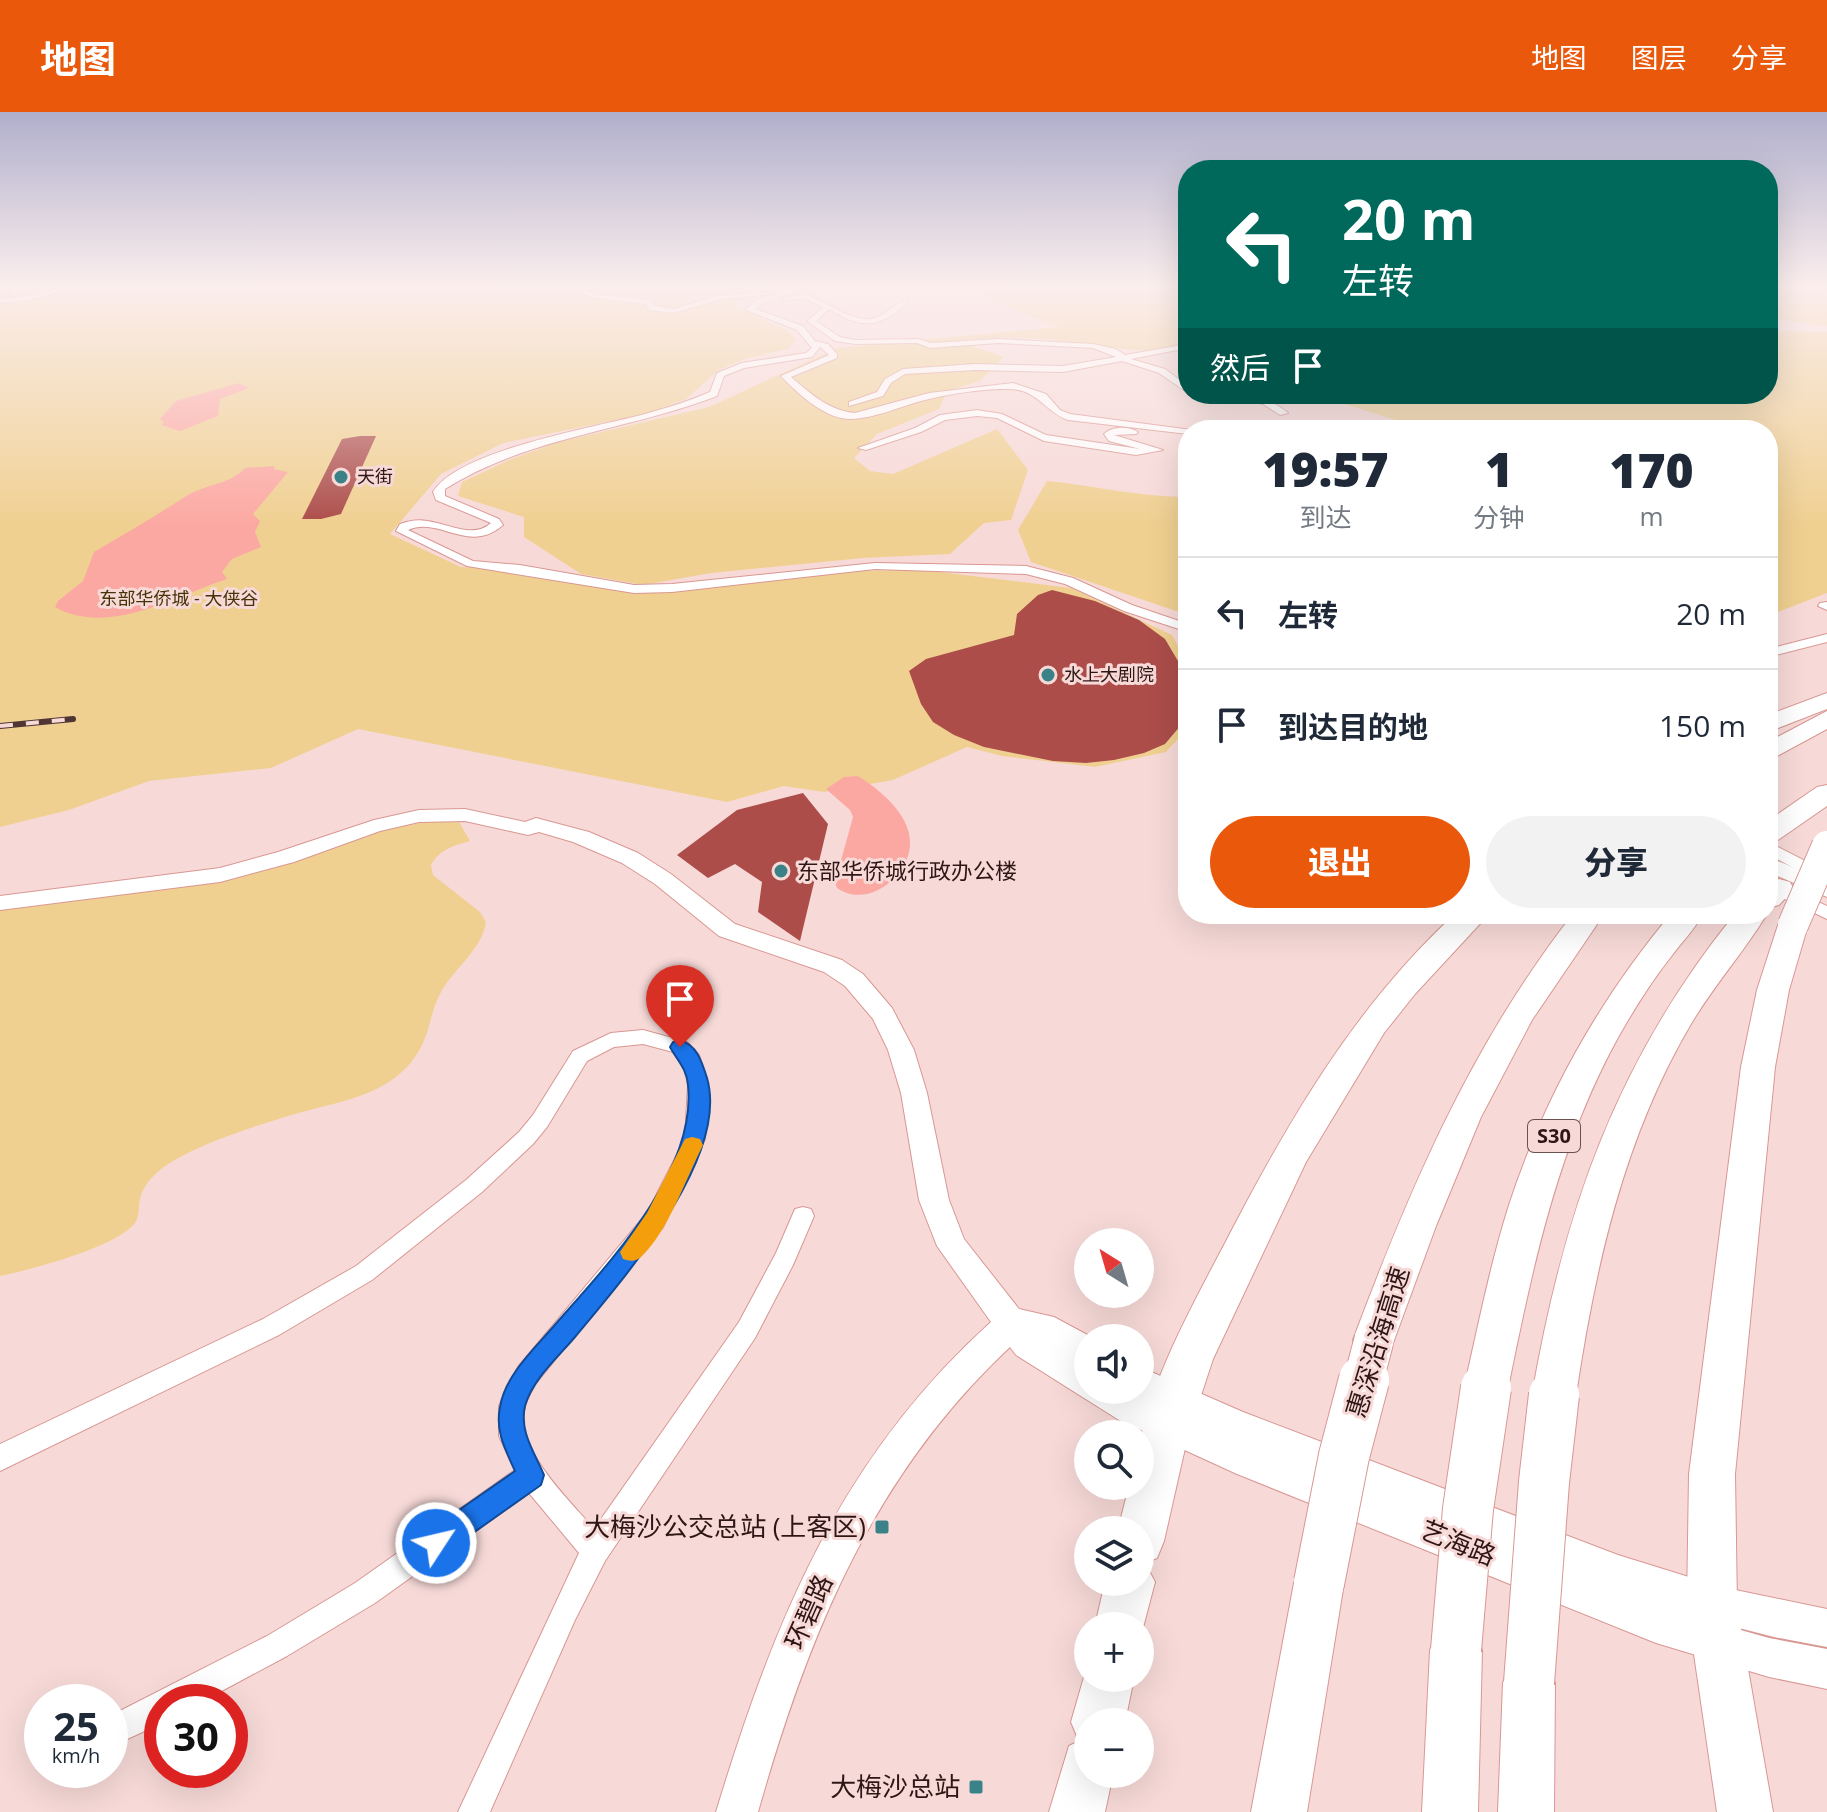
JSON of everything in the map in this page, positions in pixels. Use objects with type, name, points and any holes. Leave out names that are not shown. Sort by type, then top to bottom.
[{"type":"highway","points":[[1778,720],[1827,700]]},
{"type":"highway","points":[[1778,747],[1827,719]]},
{"type":"highway","points":[[1778,830],[1827,793]]},
{"type":"highway","points":[[1779,898],[1827,846]]},
{"type":"highway","points":[[1144,1516],[1161,1402],[1214,1306],[1286,1162],[1331,1084],[1410,978],[1464,924]]},
{"type":"highway","name":"惠深沿海高速","points":[[1279,1812],[1344,1456],[1374,1340],[1420,1211],[1469,1100],[1515,1017],[1582,924]]},
{"type":"highway","name":"S30","points":[[1450,1812],[1456,1650],[1468,1509],[1486,1388],[1517,1248],[1553,1139],[1593,1051],[1639,976],[1680,924]]},
{"type":"highway","points":[[1526,1812],[1529,1683],[1554,1395],[1582,1249],[1621,1131],[1679,1012],[1701,977],[1753,924]]},
{"type":"highway","points":[[1745,1812],[1715,1624],[1712,1474],[1776,924]]},
{"type":"highway","points":[[1077,1812],[1083,1788]]},
{"type":"street","points":[[741,366],[720,375],[714,394],[689,405],[535,444],[492,460],[441,487],[438,492],[440,498],[495,521],[497,525],[489,532],[468,536],[421,522],[404,526],[402,531],[471,564],[520,569],[634,589],[672,588],[875,566],[1026,570],[1069,581],[1128,608],[1178,625]]},
{"type":"street","points":[[809,366],[785,376],[822,405],[841,415],[855,416],[929,396],[1013,386],[1043,396],[1057,412],[1068,417],[1178,430]]},
{"type":"street","points":[[822,405],[846,405],[868,400],[880,394],[888,381],[903,372],[975,367],[1063,369],[1078,366]]},
{"type":"street","points":[[1148,366],[1162,371],[1178,383]]},
{"type":"street","points":[[1269,404],[1283,413]]},
{"type":"street","points":[[863,448],[918,430],[943,417],[963,413],[999,416],[1044,438],[1136,452],[1158,450],[1112,439],[1109,434],[1128,430],[1165,438],[1174,436],[1174,430]]},
{"type":"street","points":[[1778,650],[1827,638]]},
{"type":"street","points":[[0,903],[220,875],[286,857],[374,826],[419,816],[465,815],[528,829],[536,824],[595,842],[648,868],[727,930],[833,966],[854,980],[874,1002],[892,1031],[907,1071],[934,1200],[944,1231],[963,1262],[1035,1350],[1074,1374]]},
{"type":"street","points":[[1778,844],[1827,879]]},
{"type":"street","points":[[1779,898],[1827,890]]},
{"type":"street","points":[[0,1458],[320,1301],[399,1248],[516,1148],[540,1121],[580,1056],[611,1040],[643,1037],[664,1040],[680,1047],[692,1060],[698,1085],[695,1139],[655,1220],[527,1375],[512,1406],[512,1436],[531,1475],[595,1551]]},
{"type":"street","points":[[474,1812],[565,1610],[595,1551],[747,1330],[803,1216]]},
{"type":"street","points":[[1012,1324],[1023,1322],[1045,1327],[1074,1345]]},
{"type":"street","name":"环碧路","points":[[737,1812],[766,1720],[802,1625],[857,1513],[921,1418],[978,1353],[1012,1324]]},
{"type":"street","name":"艺海路","points":[[1161,1402],[1641,1617],[1715,1624],[1827,1628]]},
{"type":"street","points":[[205,1684],[277,1646],[365,1593],[531,1475]]},
{"type":"street","name":"艺海路","points":[[1715,1624],[1827,1669]]},
{"type":"green space","name":"东部华侨城 - 大侠谷","points":[[0,366],[727,366],[686,399],[645,414],[503,443],[441,474],[390,534],[461,567],[491,568],[651,593],[843,571],[923,570],[1071,588],[1172,635],[1178,646],[1178,739],[1166,752],[1095,767],[1002,756],[967,747],[893,780],[824,792],[784,786],[727,802],[358,729],[271,768],[149,781],[69,810],[0,827]]},
{"type":"green space","points":[[797,366],[995,366],[980,381],[947,391],[939,409],[877,434],[854,458],[870,471],[893,474],[997,429],[1028,470],[1011,520],[984,523],[950,554],[863,558],[711,573],[643,585],[581,574],[524,537],[524,517],[458,496],[462,482],[509,460],[559,442],[709,407]]},
{"type":"green space","points":[[1778,366],[1827,366],[1827,593],[1778,612],[1778,420],[1396,420],[1345,404],[1778,404]]},
{"type":"green space","points":[[1047,481],[1178,497],[1178,612],[1031,562],[1018,530]]},
{"type":"green space","points":[[458,820],[470,841],[438,855],[431,865],[433,875],[480,912],[486,922],[474,950],[441,992],[420,1049],[409,1065],[381,1087],[365,1094],[239,1132],[179,1158],[164,1167],[147,1184],[140,1199],[137,1220],[125,1232],[92,1249],[0,1276],[0,908],[257,870],[385,830],[424,822]]},
{"type":"shaded area","points":[[239,383],[249,388],[220,399],[218,416],[180,431],[161,425],[164,423],[160,419],[176,401]]},
{"type":"shaded area","points":[[274,466],[274,469],[288,472],[253,514],[260,521],[255,532],[261,547],[232,559],[222,572],[227,579],[142,611],[119,616],[97,618],[76,615],[55,607],[83,581],[94,552],[192,493],[232,478],[245,468]]},
{"type":"shaded area","points":[[858,776],[892,803],[905,822],[910,842],[908,854],[896,877],[886,886],[862,895],[849,894],[837,888],[835,882],[853,817],[850,810],[826,789],[844,777]]},
{"type":"building","name":"天街","points":[[376,436],[341,514],[321,519],[302,519],[342,439]]},
{"type":"building","name":"水上大剧院","points":[[1052,590],[1095,601],[1139,620],[1165,639],[1178,661],[1178,729],[1165,744],[1114,760],[1086,763],[1053,761],[984,747],[954,735],[933,722],[921,704],[909,671],[926,659],[1014,635],[1017,614],[1038,595]]},
{"type":"building","name":"东部华侨城行政办公楼","points":[[803,793],[828,824],[800,941],[758,912],[762,882],[735,864],[708,878],[677,855],[737,810]]},
{"type":"railway","points":[[0,726],[73,719]]},
{"type":"slow traffic","points":[[632,1252],[655,1220],[692,1145]]},
{"type":"place","name":"天街","points":[[341,477]]},
{"type":"place","name":"水上大剧院","points":[[1048,675]]},
{"type":"place","name":"东部华侨城行政办公楼","points":[[781,871]]},
{"type":"place","name":"大梅沙公交总站 (上客区)","points":[[882,1527]]},
{"type":"place","name":"大梅沙总站","points":[[976,1787]]},
{"type":"route","points":[[436,1543],[531,1475],[512,1436],[512,1406],[527,1375],[655,1220],[695,1139],[698,1085],[692,1060],[680,1047]]}]
